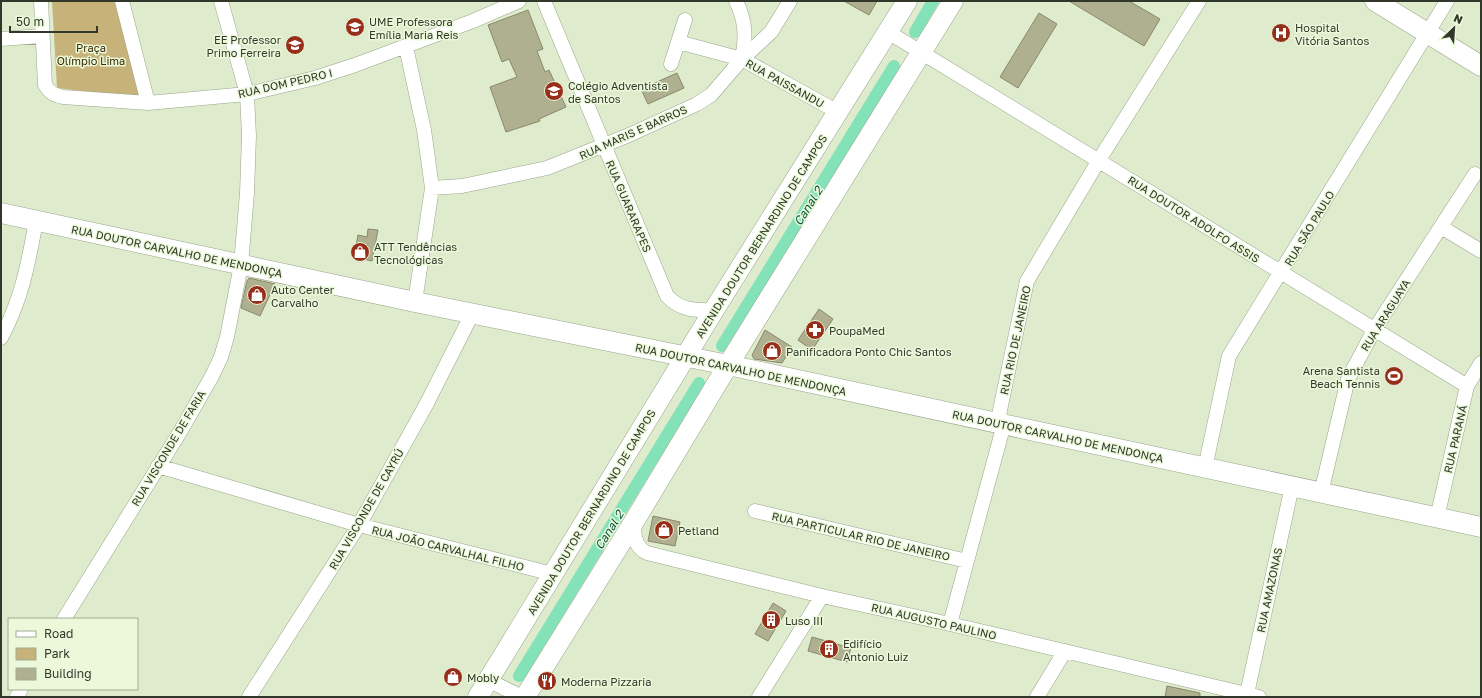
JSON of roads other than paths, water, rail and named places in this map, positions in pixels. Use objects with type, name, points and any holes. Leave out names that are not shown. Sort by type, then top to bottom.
[{"type":"main road","name":"AVENIDA DOUTOR BERNARDINO DE CAMPOS","points":[[478,697],[714,310],[907,1]]},
{"type":"main road","points":[[524,697],[635,520],[728,365],[953,1]]},
{"type":"main road","points":[[1375,1],[1481,66]]},
{"type":"main road","name":"RUA DOUTOR CARVALHO DE MENDONÇA","points":[[1,213],[472,314],[728,365],[1481,527]]},
{"type":"street","name":"RUA DOM PEDRO I","points":[[41,1],[45,85],[48,91],[54,95],[148,103],[247,94],[315,78],[406,47],[519,1]]},
{"type":"street","points":[[122,1],[148,103]]},
{"type":"street","name":"RUA VISCONDE DE FARIA","points":[[65,618],[187,419],[221,357],[232,313],[241,265],[249,167],[247,94],[221,1]]},
{"type":"street","name":"RUA GUARARAPES","points":[[544,1],[667,296],[679,307],[691,310],[714,310]]},
{"type":"street","name":"RUA PAISSANDU","points":[[736,1],[743,18],[746,33],[742,59],[838,112]]},
{"type":"street","name":"RUA MARIS E BARROS","points":[[432,188],[462,186],[547,168],[629,135],[697,104],[711,95],[742,59],[771,32],[790,1]]},
{"type":"street","name":"RUA RIO DE JANEIRO","points":[[950,624],[1004,424],[999,415],[1027,281],[1099,160],[1200,1]]},
{"type":"street","name":"RUA SÃO PAULO","points":[[1205,468],[1229,356],[1281,274],[1447,1]]},
{"type":"street","points":[[671,64],[685,20]]},
{"type":"street","name":"RUA DOUTOR ADOLFO ASSIS","points":[[888,32],[1099,160],[1281,274],[1467,386]]},
{"type":"street","points":[[1,39],[42,36]]},
{"type":"street","points":[[678,42],[742,59]]},
{"type":"street","points":[[406,47],[424,130],[432,188],[415,302]]},
{"type":"street","name":"RUA ARAGUAYA","points":[[1321,493],[1348,379],[1374,330],[1475,174]]},
{"type":"street","points":[[1,338],[11,319],[24,284],[36,221]]},
{"type":"street","points":[[1441,227],[1481,251]]},
{"type":"street","name":"RUA VISCONDE DE CAYRÚ","points":[[249,697],[359,525],[426,405],[472,314]]},
{"type":"street","name":"RUA PARANÁ","points":[[1437,518],[1467,386],[1479,369]]},
{"type":"street","name":"RUA JOÃO CARVALHAL FILHO","points":[[158,466],[359,525],[553,574]]},
{"type":"street","name":"RUA AMAZONAS","points":[[1253,696],[1292,486]]},
{"type":"street","name":"RUA PARTICULAR RIO DE JANEIRO","points":[[755,511],[967,561]]},
{"type":"street","name":"RUA AUGUSTO PAULINO","points":[[635,520],[635,539],[639,548],[647,553],[822,596],[950,624],[1253,696]]},
{"type":"street","points":[[759,697],[822,596]]},
{"type":"street","points":[[1037,697],[1065,651]]},
{"type":"street","points":[[488,680],[524,697]]},
{"type":"waterway","name":"Canal 2","points":[[915,32],[933,1]]},
{"type":"waterway","name":"Canal 2","points":[[722,346],[894,66]]},
{"type":"waterway","name":"Canal 2","points":[[519,676],[699,383]]},
{"type":"place","name":"UME Professora Emília Maria Reis","points":[[355,27]]},
{"type":"place","name":"Hospital Vitória Santos","points":[[1281,33]]},
{"type":"place","name":"EE Professor Primo Ferreira","points":[[295,45]]},
{"type":"place","name":"Colégio Adventista de Santos","points":[[554,91]]},
{"type":"place","name":"ATT Tendências Tecnológicas","points":[[360,252]]},
{"type":"place","name":"Auto Center Carvalho","points":[[257,295]]},
{"type":"place","name":"PoupaMed","points":[[815,330]]},
{"type":"place","name":"Panificadora Ponto Chic Santos","points":[[772,351]]},
{"type":"place","name":"Arena Santista Beach Tennis","points":[[1394,376]]},
{"type":"place","name":"Petland","points":[[664,530]]},
{"type":"place","name":"Luso III","points":[[771,620]]},
{"type":"place","name":"Edifício Antonio Luiz","points":[[829,649]]},
{"type":"place","name":"Mobly","points":[[453,677]]},
{"type":"place","name":"Moderna Pizzaria","points":[[547,681]]},
{"type":"park label","name":"Praça Olímpio Lima","points":[[91,53]]}]
